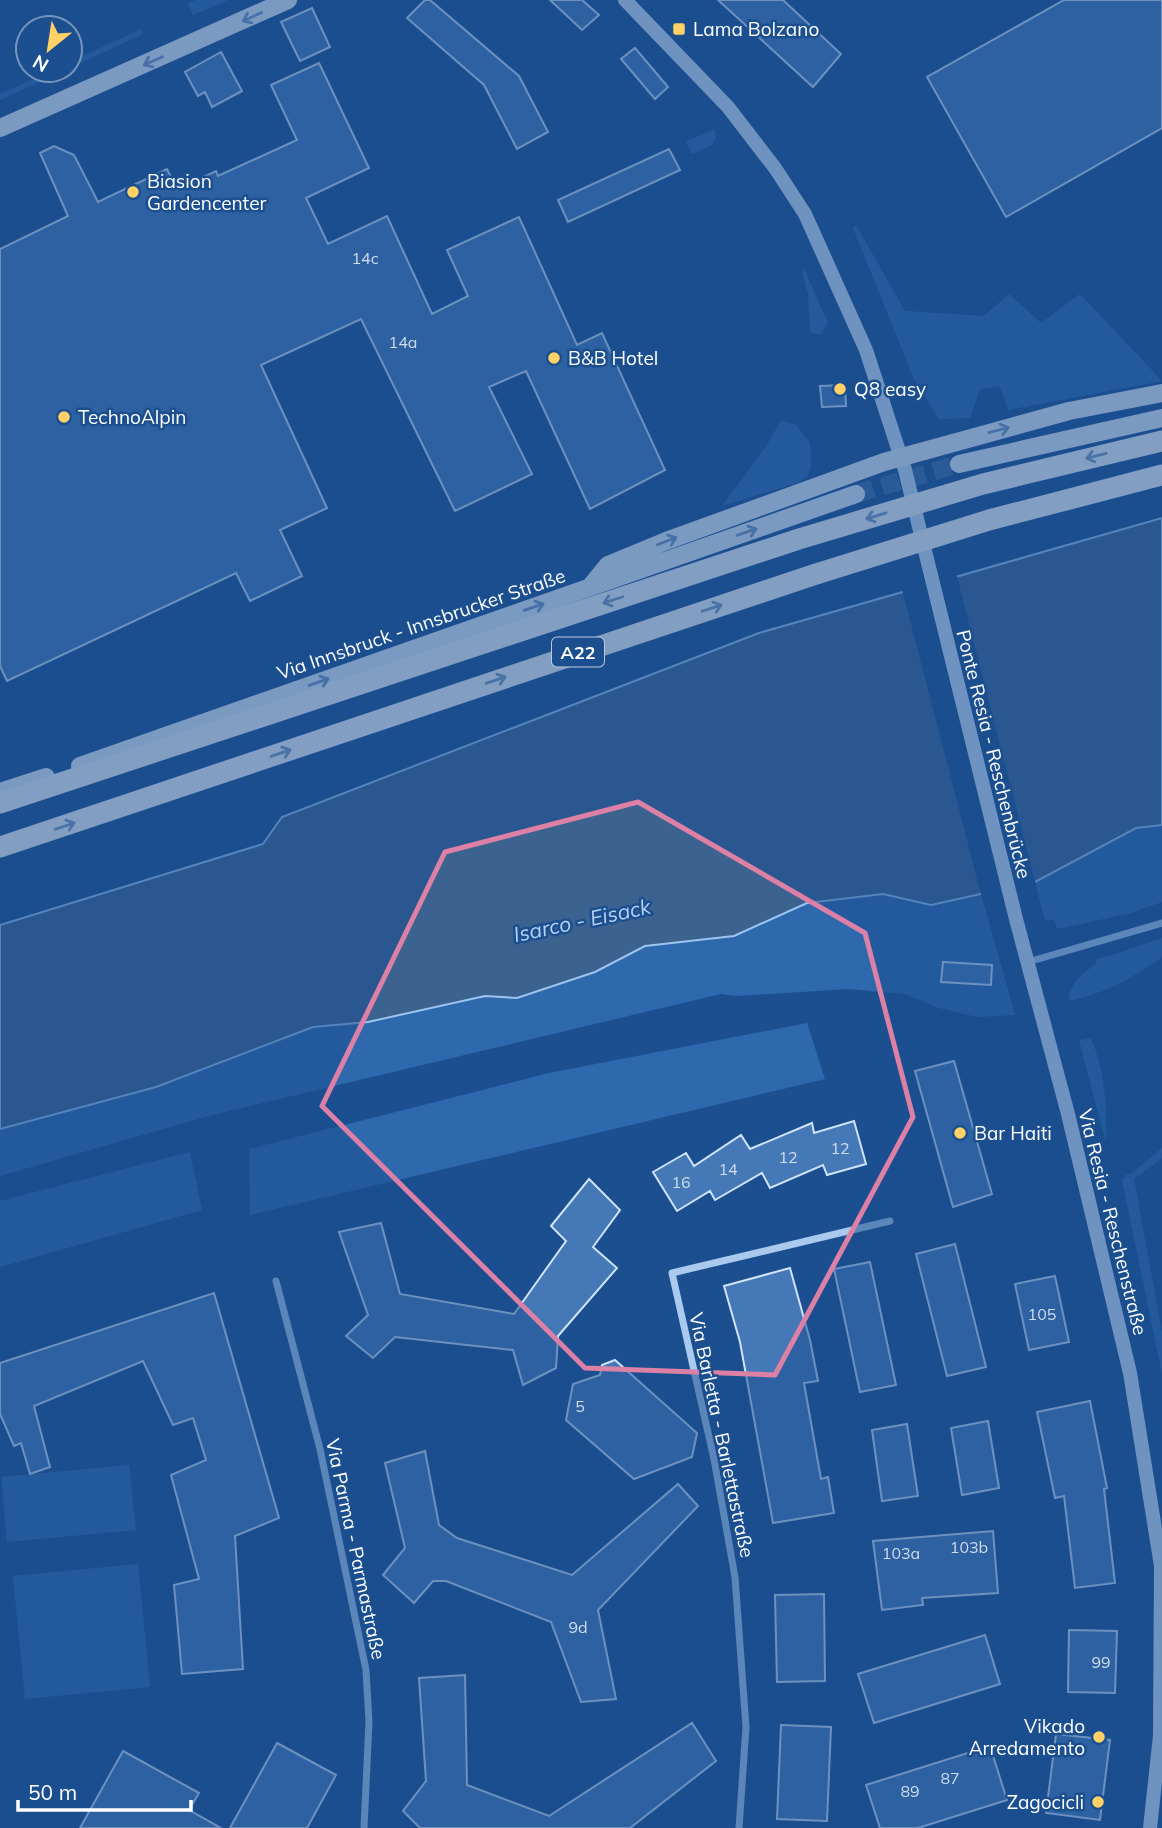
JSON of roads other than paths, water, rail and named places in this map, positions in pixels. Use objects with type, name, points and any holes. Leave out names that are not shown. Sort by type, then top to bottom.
[{"type":"highway","name":"A22","points":[[0,803],[799,539],[984,484],[1162,441]]},
{"type":"highway","name":"A22","points":[[0,847],[813,575],[989,520],[1162,475]]},
{"type":"main road","points":[[0,128],[288,0]]},
{"type":"main road","name":"Ponte Resia - Reschenbrücke","points":[[625,0],[729,107],[752,135],[805,214],[866,350],[901,457],[1028,962]]},
{"type":"main road","points":[[590,587],[608,565],[666,541],[901,457],[1069,411],[1162,393]]},
{"type":"main road","points":[[959,464],[1162,418]]},
{"type":"main road","name":"Via Innsbruck - Innsbrucker Straße","points":[[0,792],[856,494]]},
{"type":"main road","name":"Via Resia - Reschenstraße","points":[[1028,962],[1068,1114],[1130,1373],[1161,1566],[1160,1736],[1150,1828]]},
{"type":"street","points":[[1028,962],[1162,923]]},
{"type":"street","name":"Via Barletta - Barlettastraße","points":[[739,1828],[746,1727],[735,1577],[714,1459],[672,1273],[890,1221]]},
{"type":"street","name":"Via Parma - Parmastraße","points":[[276,1281],[320,1449],[366,1670],[369,1721],[364,1828]]},
{"type":"water","name":"Isarco - Eisack","points":[[1162,518],[1162,825],[1136,828],[1035,882],[931,905],[883,894],[807,903],[734,936],[645,946],[595,972],[517,998],[485,996],[368,1022],[313,1027],[156,1087],[0,1129],[0,925],[263,844],[282,817],[759,633]]},
{"type":"tunnel","points":[[856,494],[959,464]]},
{"type":"place","name":"Lama Bolzano","points":[[679,29]]},
{"type":"place","name":"Biasion Gardencenter","points":[[133,192]]},
{"type":"place","name":"B&B Hotel","points":[[554,358]]},
{"type":"place","name":"Q8 easy","points":[[840,389]]},
{"type":"place","name":"TechnoAlpin","points":[[64,417]]},
{"type":"place","name":"Bar Haiti","points":[[960,1133]]},
{"type":"place","name":"Vikado Arredamento","points":[[1099,1737]]},
{"type":"place","name":"Zagocicli","points":[[1098,1802]]}]
